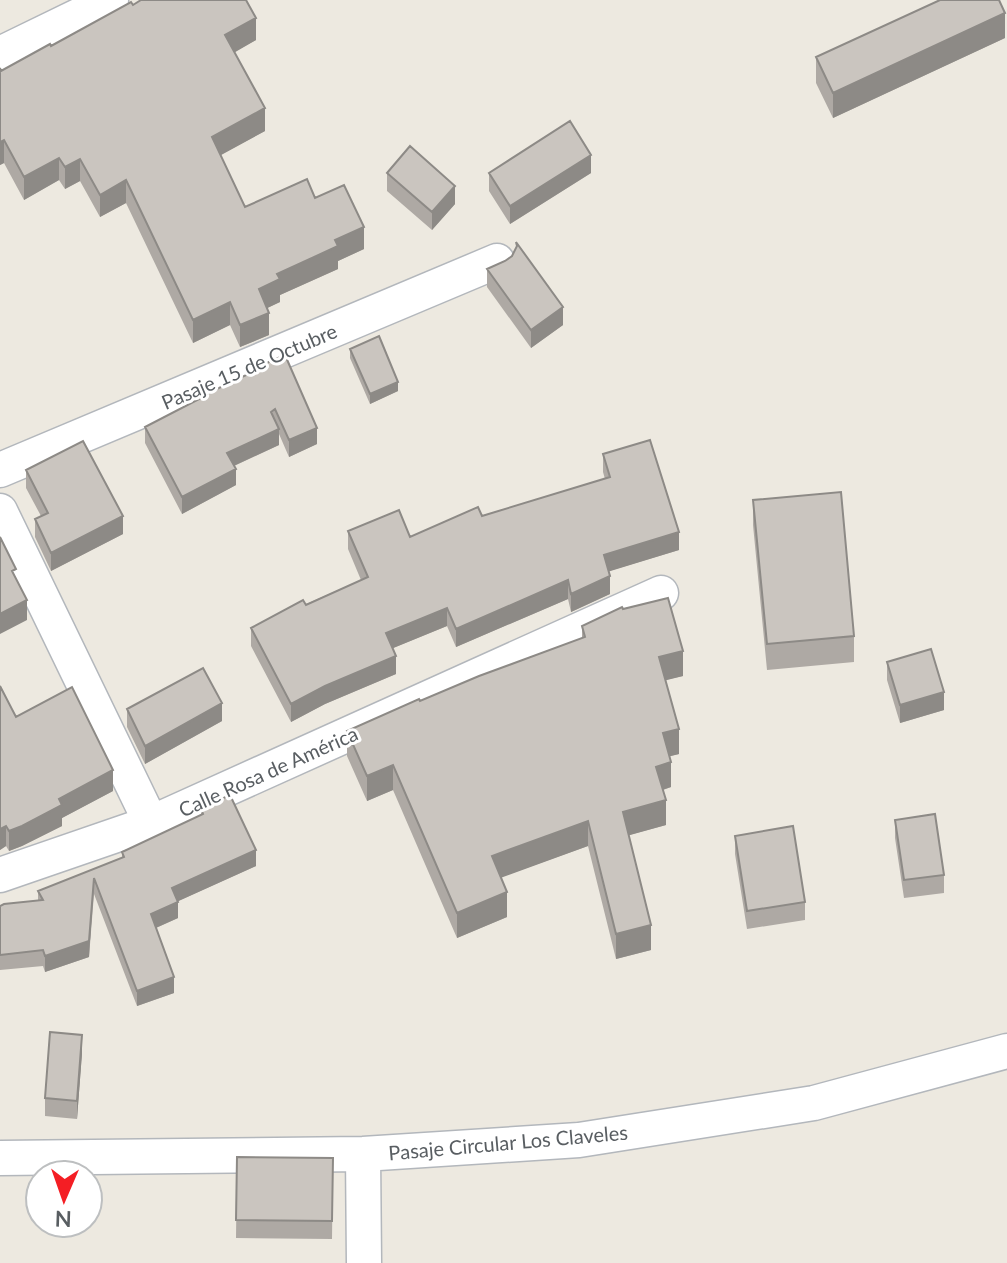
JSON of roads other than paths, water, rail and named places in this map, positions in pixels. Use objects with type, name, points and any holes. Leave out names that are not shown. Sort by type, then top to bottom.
[{"type":"street","points":[[0,54],[111,0]]},
{"type":"street","name":"Pasaje 15 de Octubre","points":[[0,470],[497,261]]},
{"type":"street","points":[[0,511],[151,823]]},
{"type":"street","name":"Calle Rosa de América","points":[[0,875],[151,823],[661,593]]},
{"type":"street","name":"Pasaje Circular Los Claveles","points":[[0,1158],[363,1154],[579,1140],[814,1103],[1007,1051]]},
{"type":"street","points":[[363,1154],[364,1263]]}]
